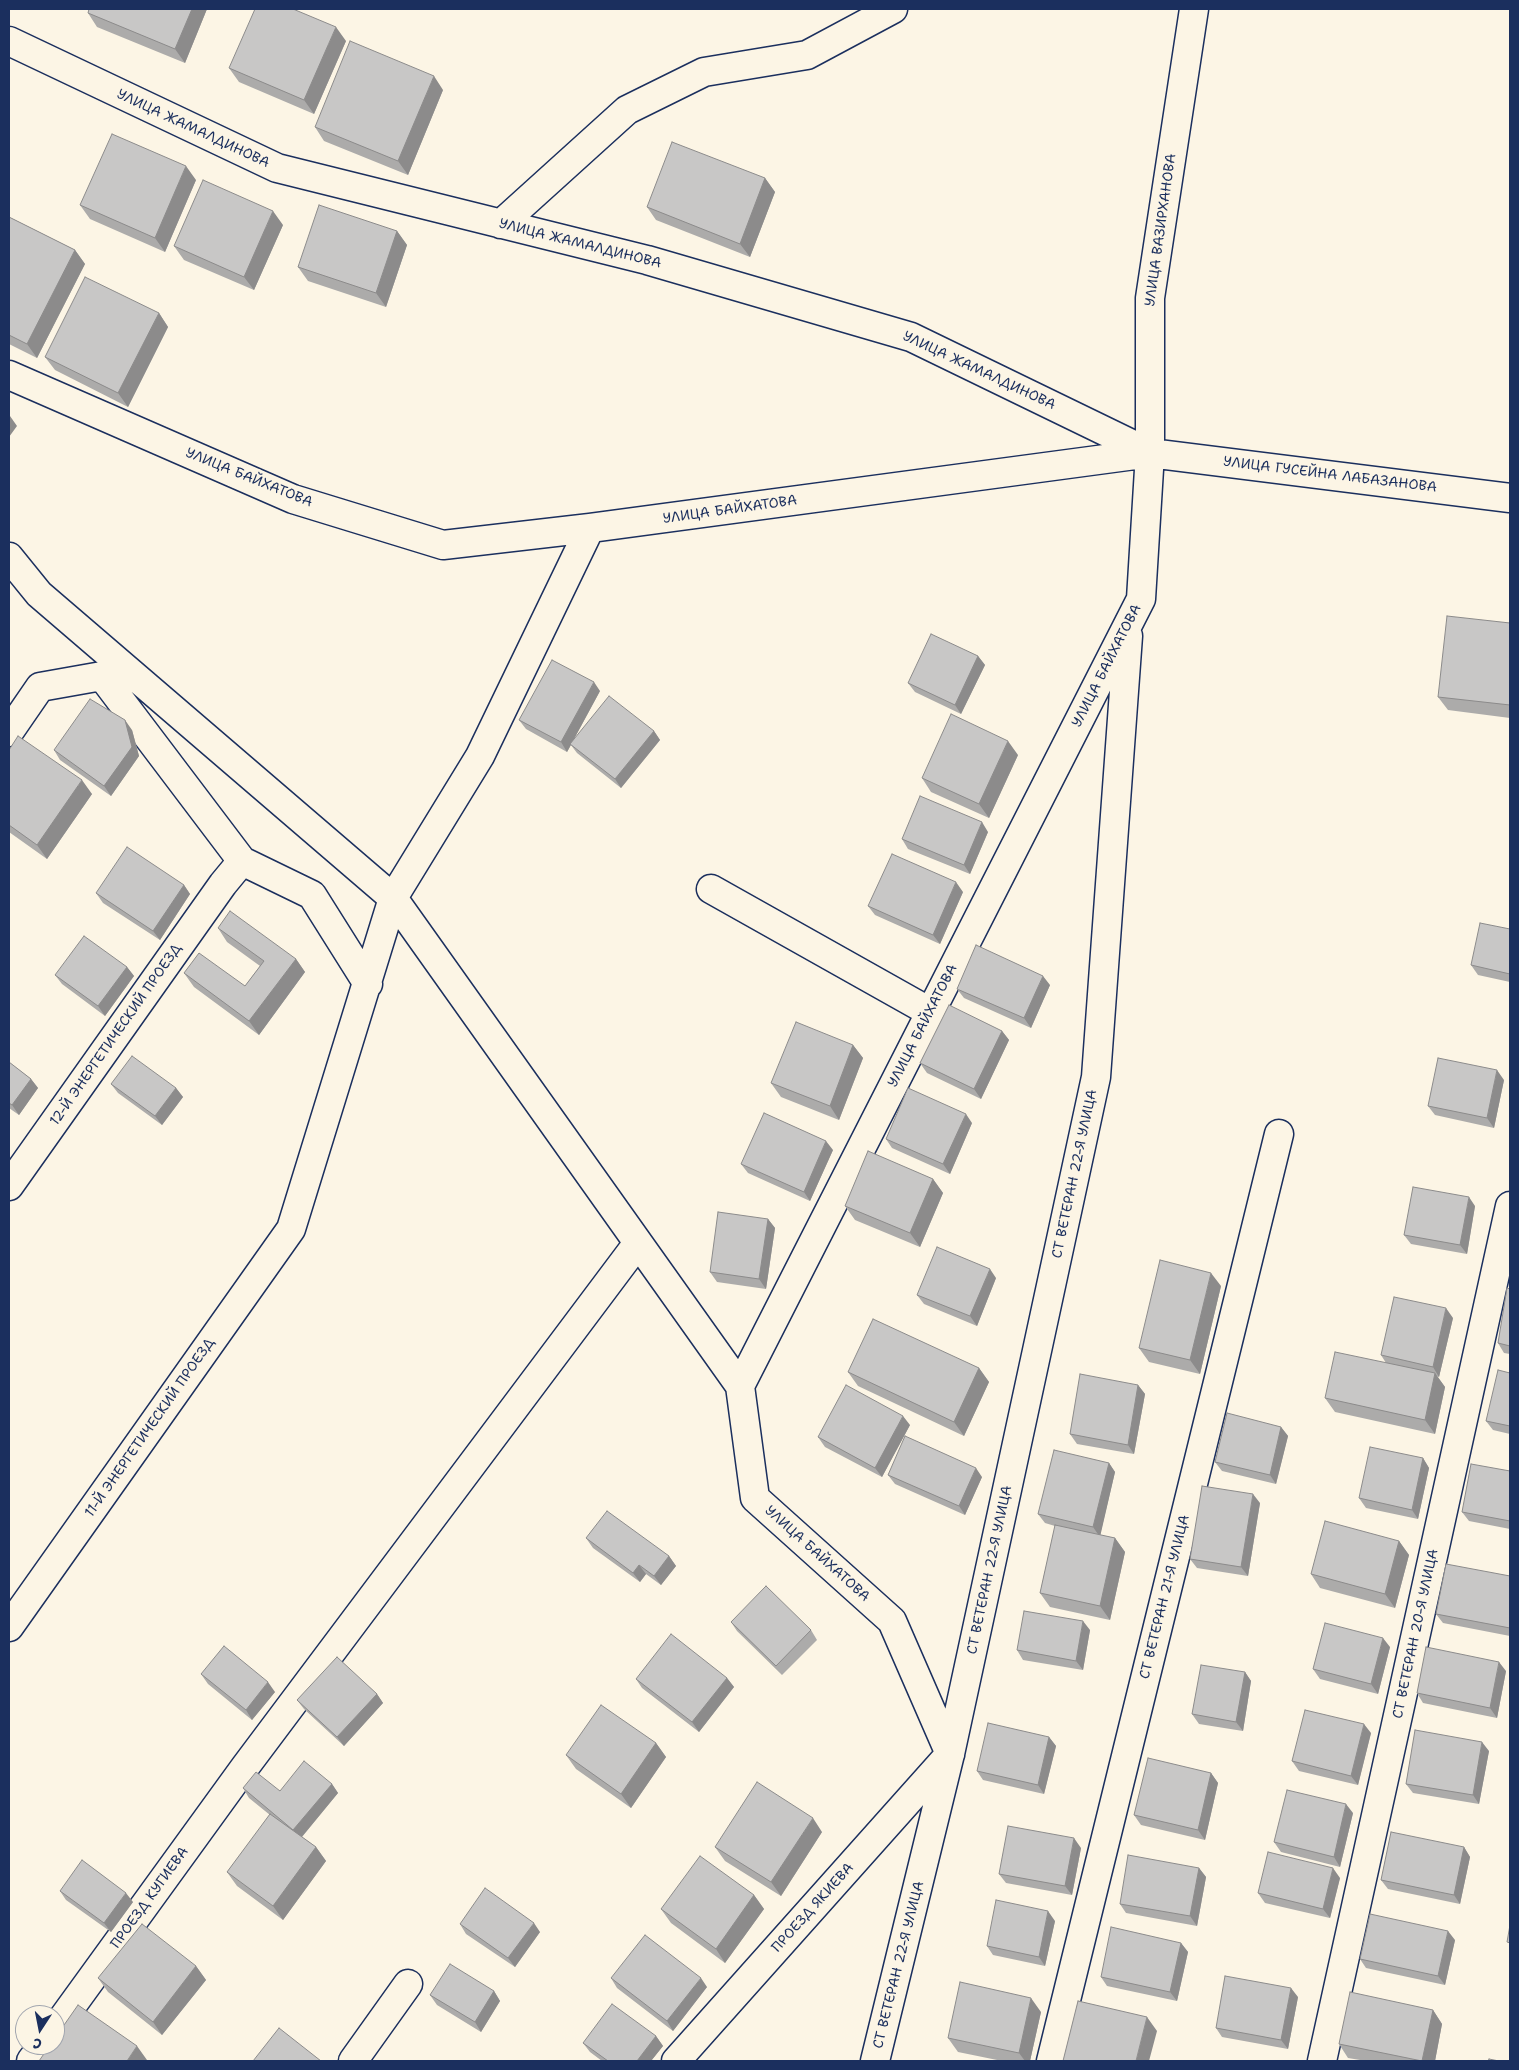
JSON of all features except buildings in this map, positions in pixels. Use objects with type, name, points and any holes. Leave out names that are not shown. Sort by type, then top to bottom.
[{"type":"street","points":[[501,224],[627,110],[704,72],[807,55],[893,9]]},
{"type":"street","name":"УЛИЦА ВАЗИРХАНОВА","points":[[1150,453],[1150,298],[1194,9]]},
{"type":"street","name":"УЛИЦА ЖАМАЛДИНОВА","points":[[9,41],[277,168],[647,260],[911,337],[1150,453]]},
{"type":"street","name":"УЛИЦА БАЙХАТОВА","points":[[9,375],[293,499],[443,545],[590,528],[1150,453],[1141,599],[740,1386],[755,1498],[892,1621],[950,1754]]},
{"type":"street","name":"УЛИЦА ГУСЕЙНА ЛАБАЗАНОВА","points":[[1150,453],[1510,498]]},
{"type":"street","name":"11-Й ЭНЕРГЕТИЧЕСКИЙ ПРОЕЗД","points":[[9,1627],[291,1230],[393,898],[480,756],[590,528]]},
{"type":"street","points":[[9,557],[40,594],[242,861],[312,895],[368,984]]},
{"type":"street","points":[[40,594],[393,898],[740,1386]]},
{"type":"street","name":"СТ ВЕТЕРАН 22-Я УЛИЦА","points":[[875,2061],[950,1754],[1096,1077],[1129,623]]},
{"type":"street","points":[[9,732],[40,687],[102,676]]},
{"type":"street","name":"12-Й ЭНЕРГЕТИЧЕСКИЙ ПРОЕЗД","points":[[9,1186],[223,884],[242,861]]},
{"type":"street","points":[[711,889],[930,1012]]},
{"type":"street","name":"СТ ВЕТЕРАН 21-Я УЛИЦА","points":[[1051,2061],[1279,1134]]},
{"type":"street","name":"СТ ВЕТЕРАН 20-Я УЛИЦА","points":[[1322,2061],[1510,1206]]},
{"type":"street","name":"ПРОЕЗД КУГИЕВА","points":[[65,2015],[246,1767],[638,1243]]},
{"type":"street","name":"ПРОЕЗД ЯКИЕВА","points":[[676,2061],[950,1754]]},
{"type":"street","points":[[353,2061],[408,1984]]}]
